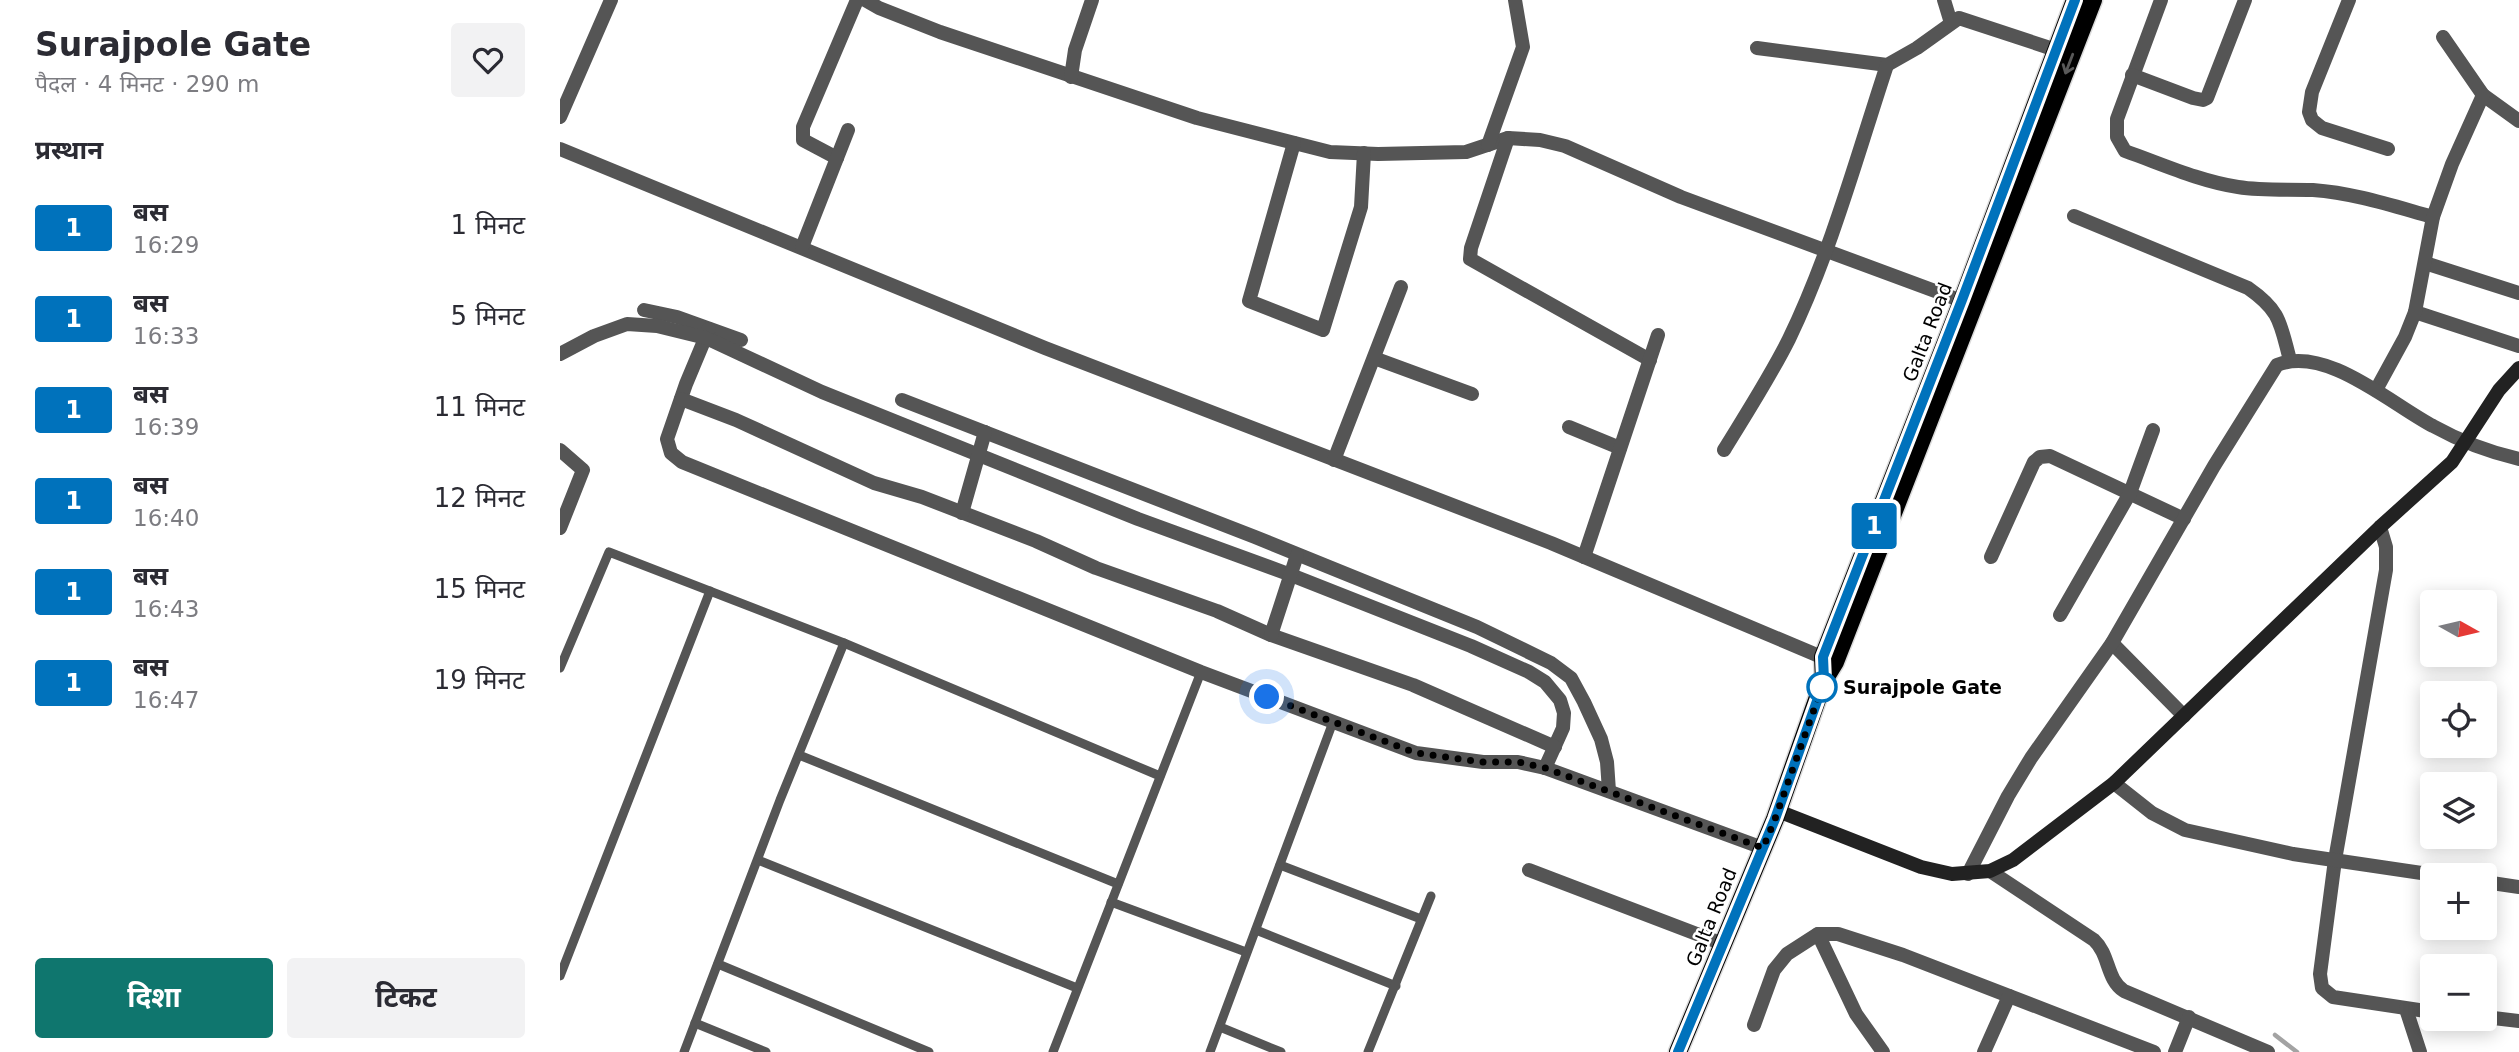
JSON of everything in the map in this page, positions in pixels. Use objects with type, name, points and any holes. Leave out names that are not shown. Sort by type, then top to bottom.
[{"type":"main road","name":"Galta Road","points":[[1678,1052],[1778,811],[1829,659],[2075,0]]},
{"type":"main road","points":[[1829,659],[2093,0]]},
{"type":"street","points":[[560,117],[611,0]]},
{"type":"street","points":[[837,158],[803,141],[803,127],[857,0]]},
{"type":"street","points":[[1071,77],[1075,50],[1092,0]]},
{"type":"street","points":[[1488,145],[1523,47],[1515,0]]},
{"type":"street","points":[[1944,0],[1951,23]]},
{"type":"street","points":[[2161,0],[2117,119],[2117,137],[2125,151],[2236,187],[2267,191],[2312,190],[2361,196],[2433,217]]},
{"type":"street","points":[[2132,75],[2193,98],[2207,98],[2245,0]]},
{"type":"street","points":[[2348,0],[2312,92],[2309,112],[2312,120],[2322,128],[2388,149]]},
{"type":"street","points":[[876,3],[940,32],[1071,77],[1197,118],[1330,152],[1466,152],[1508,138],[1540,139],[1565,146],[1681,197],[1962,300]]},
{"type":"street","points":[[1757,48],[1887,65],[1917,48],[1959,18],[2056,50]]},
{"type":"street","points":[[2443,37],[2483,95],[2519,121]]},
{"type":"street","points":[[1724,450],[1789,339],[1825,251],[1887,65]]},
{"type":"street","points":[[2376,390],[2405,337],[2415,312],[2433,217],[2452,164],[2483,95]]},
{"type":"street","points":[[802,247],[848,130]]},
{"type":"street","points":[[1508,138],[1471,248],[1470,259],[1650,360]]},
{"type":"street","points":[[1294,143],[1249,301],[1323,330],[1361,207],[1364,153]]},
{"type":"street","points":[[560,149],[1045,348],[1584,557],[1829,659]]},
{"type":"street","points":[[2074,216],[2248,288],[2269,303],[2280,323],[2290,360]]},
{"type":"street","points":[[2425,263],[2519,293]]},
{"type":"street","points":[[1334,460],[1401,287]]},
{"type":"street","points":[[644,310],[677,317],[822,391],[982,443],[1474,637],[1551,663],[1571,678],[1575,708],[1545,768]]},
{"type":"street","points":[[2415,312],[2519,346]]},
{"type":"street","points":[[560,354],[627,324],[707,333],[741,340]]},
{"type":"street","points":[[707,333],[667,439],[671,453],[682,462],[1201,671],[1416,753],[1482,762],[1518,762],[1545,768],[1763,848]]},
{"type":"street","points":[[1584,557],[1658,335]]},
{"type":"street","points":[[1374,358],[1472,394]]},
{"type":"street","points":[[1968,874],[2031,758],[2112,643],[2214,466],[2277,365],[2303,359],[2358,379],[2433,427],[2479,449],[2519,459]]},
{"type":"street","points":[[1778,811],[1921,867],[1952,874],[1990,871],[2013,860],[2114,783],[2380,527],[2452,462],[2499,390],[2519,368]]},
{"type":"street","points":[[681,399],[736,420],[874,483],[922,497],[1096,568],[1217,611],[1271,635],[1403,681],[1555,747]]},
{"type":"street","points":[[902,400],[982,443],[1474,637],[1545,682],[1560,700],[1575,708],[1601,739],[1607,762],[1609,791]]},
{"type":"street","points":[[1569,427],[1620,448]]},
{"type":"street","points":[[2060,615],[2130,493],[2153,430]]},
{"type":"street","points":[[962,513],[982,443]]},
{"type":"street","points":[[560,450],[583,470],[560,528]]},
{"type":"street","points":[[1991,557],[2034,462],[2040,457],[2050,456],[2184,519]]},
{"type":"street","points":[[2380,527],[2386,547],[2386,570],[2335,860],[2320,974],[2322,988],[2333,997],[2420,1011]]},
{"type":"street","points":[[1271,635],[1294,565]]},
{"type":"street","points":[[2112,643],[2184,716]]},
{"type":"street","points":[[2114,783],[2152,813],[2185,830],[2293,854],[2420,873]]},
{"type":"street","points":[[1529,870],[1723,944]]},
{"type":"street","points":[[1990,871],[2094,940],[2106,956],[2111,977],[2124,991],[2268,1052]]},
{"type":"street","points":[[2497,884],[2519,887]]},
{"type":"street","points":[[1818,934],[1856,1014],[1882,1052]]},
{"type":"street","points":[[1754,1025],[1774,970],[1787,954],[1818,934],[1838,934],[1867,942],[2154,1052]]},
{"type":"street","points":[[1984,1052],[2009,996]]},
{"type":"street","points":[[2406,1009],[2420,1052]]},
{"type":"street","points":[[2175,1052],[2189,1017]]},
{"type":"street","points":[[2497,1018],[2519,1021]]},
{"type":"lane","points":[[560,668],[609,552],[844,643],[1160,776]]},
{"type":"lane","points":[[560,976],[710,591]]},
{"type":"lane","points":[[684,1052],[844,643]]},
{"type":"lane","points":[[1053,1052],[1201,671]]},
{"type":"lane","points":[[1210,1052],[1333,722]]},
{"type":"lane","points":[[799,755],[1118,884]]},
{"type":"lane","points":[[758,860],[1077,988]]},
{"type":"lane","points":[[1280,865],[1421,919]]},
{"type":"lane","points":[[1368,1052],[1431,896]]},
{"type":"lane","points":[[1111,902],[1246,952]]},
{"type":"lane","points":[[1256,930],[1396,986]]},
{"type":"lane","points":[[718,964],[929,1052]]},
{"type":"lane","points":[[695,1023],[766,1052]]},
{"type":"lane","points":[[1220,1027],[1281,1052]]},
{"type":"waterway","points":[[2275,1035],[2297,1052]]},
{"type":"bus line","name":"1","points":[[1678,1052],[1775,819],[1822,687],[1823,657],[2075,0]]},
{"type":"place","name":"Surajpole Gate","points":[[1822,687]]},
{"type":"route","points":[[1267,697],[1416,753],[1482,762],[1518,762],[1545,768],[1763,848],[1822,687]]}]
